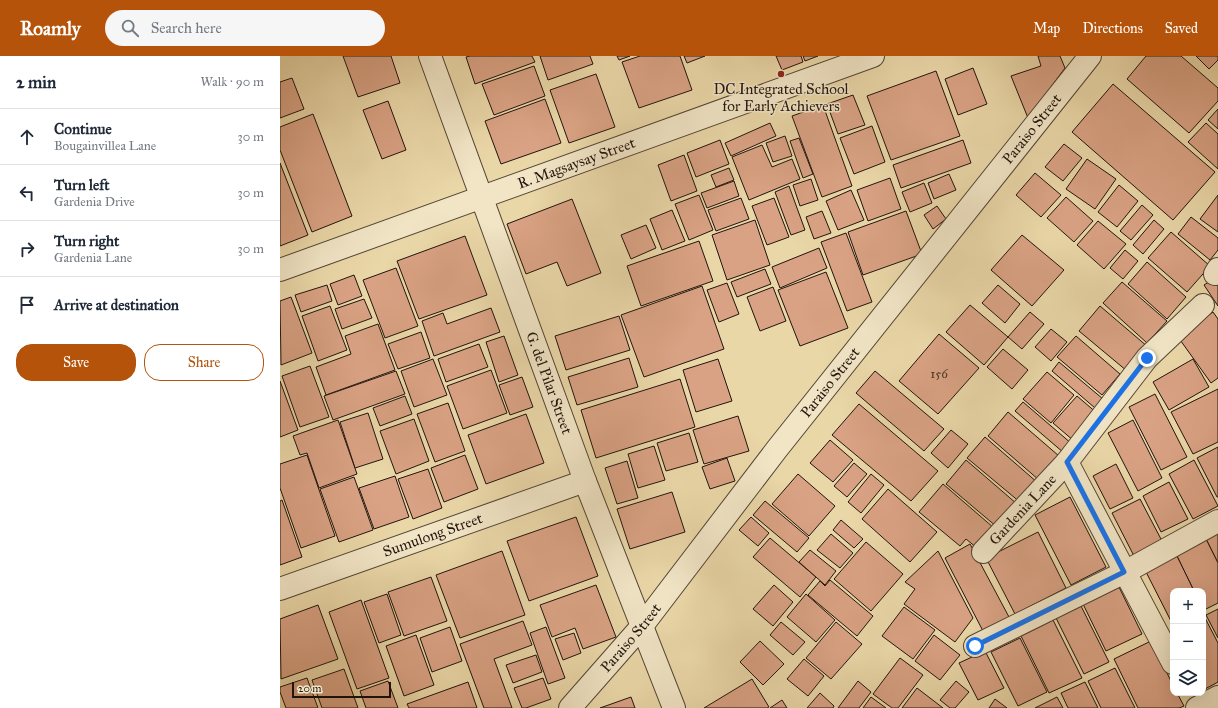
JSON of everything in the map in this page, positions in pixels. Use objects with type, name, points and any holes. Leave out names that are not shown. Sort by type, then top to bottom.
[{"type":"street","name":"G. del Pilar Street","points":[[430,56],[585,481],[674,708]]},
{"type":"street","name":"R. Magsaysay Street","points":[[280,270],[873,56]]},
{"type":"street","name":"Paraiso Street","points":[[570,708],[642,626],[777,449],[1090,56]]},
{"type":"street","name":"Gardenia Lane","points":[[983,552],[1067,462],[1147,358],[1203,304]]},
{"type":"street","points":[[1067,462],[1171,660]]},
{"type":"street","name":"Sumulong Street","points":[[280,588],[585,481]]},
{"type":"street","points":[[975,646],[1124,572],[1218,521]]},
{"type":"street","points":[[1191,696],[1197,708],[1218,697]]},
{"type":"building","points":[[343,56],[391,56],[400,83],[358,97]]},
{"type":"building","points":[[532,56],[535,62],[475,84],[466,57]]},
{"type":"building","points":[[540,56],[590,56],[593,64],[548,80]]},
{"type":"building","points":[[617,56],[630,56],[619,60]]},
{"type":"building","points":[[640,56],[680,56],[692,90],[639,108],[622,62]]},
{"type":"building","points":[[684,56],[705,56],[687,63]]},
{"type":"building","points":[[776,56],[801,56],[803,62],[782,70]]},
{"type":"building","points":[[803,56],[818,56],[805,61]]},
{"type":"building","points":[[1038,56],[1060,56],[1065,68],[1028,118],[1011,76],[1041,66]]},
{"type":"building","points":[[1146,56],[1181,56],[1218,88],[1218,101],[1189,133],[1127,79]]},
{"type":"building","points":[[1196,56],[1218,56],[1218,60],[1209,69]]},
{"type":"building","points":[[534,66],[545,96],[494,115],[482,84]]},
{"type":"building","points":[[973,68],[987,104],[958,115],[945,79]]},
{"type":"building","points":[[936,71],[960,136],[891,160],[867,96]]},
{"type":"building","points":[[596,74],[615,127],[569,143],[550,90]]},
{"type":"building","points":[[292,78],[304,109],[280,118],[280,82]]},
{"type":"building","points":[[1113,84],[1215,172],[1173,220],[1072,132]]},
{"type":"building","points":[[853,95],[865,125],[838,134],[827,104]]},
{"type":"building","points":[[545,99],[561,143],[501,164],[485,121]]},
{"type":"building","points":[[388,101],[406,150],[382,159],[363,110]]},
{"type":"building","points":[[823,105],[852,186],[822,197],[792,116]]},
{"type":"building","points":[[1218,109],[1218,129],[1208,120]]},
{"type":"building","points":[[313,114],[352,216],[312,232],[280,150],[280,127]]},
{"type":"building","points":[[770,123],[776,136],[731,156],[725,143]]},
{"type":"building","points":[[1206,123],[1218,134],[1218,169],[1188,142]]},
{"type":"building","points":[[872,126],[885,162],[854,174],[840,138]]},
{"type":"building","points":[[785,136],[792,156],[773,162],[766,143]]},
{"type":"building","points":[[799,138],[813,174],[803,178],[790,141]]},
{"type":"building","points":[[720,140],[729,164],[696,177],[687,153]]},
{"type":"building","points":[[963,140],[971,163],[901,188],[893,165]]},
{"type":"building","points":[[1064,144],[1082,158],[1063,181],[1045,167]]},
{"type":"building","points":[[762,145],[772,167],[792,159],[800,179],[749,200],[732,157]]},
{"type":"building","points":[[684,155],[697,191],[671,201],[658,165]]},
{"type":"building","points":[[1087,159],[1116,179],[1095,209],[1066,189]]},
{"type":"building","points":[[280,163],[308,235],[280,246]]},
{"type":"building","points":[[729,168],[734,180],[716,187],[711,175]]},
{"type":"building","points":[[1035,173],[1061,195],[1041,217],[1016,195]]},
{"type":"building","points":[[949,174],[956,190],[934,199],[928,183]]},
{"type":"building","points":[[890,178],[901,209],[868,221],[857,190]]},
{"type":"building","points":[[811,179],[818,200],[800,206],[793,185]]},
{"type":"building","points":[[734,181],[739,196],[707,208],[701,193]]},
{"type":"building","points":[[924,183],[932,203],[910,212],[902,192]]},
{"type":"building","points":[[1119,185],[1138,201],[1117,227],[1098,212]]},
{"type":"building","points":[[789,186],[805,230],[791,235],[775,192]]},
{"type":"building","points":[[851,190],[864,220],[838,230],[826,201]]},
{"type":"building","points":[[699,195],[713,230],[689,240],[675,204]]},
{"type":"building","points":[[1218,195],[1218,232],[1200,219]]},
{"type":"building","points":[[1066,197],[1093,221],[1074,242],[1047,218]]},
{"type":"building","points":[[741,198],[749,219],[716,231],[708,210]]},
{"type":"building","points":[[774,198],[789,237],[767,245],[752,206]]},
{"type":"building","points":[[572,199],[601,273],[567,286],[557,262],[526,274],[507,224]]},
{"type":"building","points":[[1142,205],[1153,215],[1131,240],[1120,231]]},
{"type":"building","points":[[937,206],[946,219],[933,229],[924,215]]},
{"type":"building","points":[[672,210],[685,241],[662,250],[650,219]]},
{"type":"building","points":[[822,211],[831,233],[814,239],[806,217]]},
{"type":"building","points":[[906,211],[922,254],[863,275],[848,232]]},
{"type":"building","points":[[1191,217],[1218,238],[1218,250],[1210,260],[1178,234]]},
{"type":"building","points":[[755,220],[770,265],[727,280],[712,235]]},
{"type":"building","points":[[1154,220],[1164,229],[1143,254],[1133,245]]},
{"type":"building","points":[[1098,221],[1126,244],[1104,269],[1077,245]]},
{"type":"building","points":[[646,225],[656,248],[631,259],[621,235]]},
{"type":"building","points":[[1171,232],[1210,266],[1187,292],[1148,258]]},
{"type":"building","points":[[846,233],[872,302],[847,311],[821,242]]},
{"type":"building","points":[[1022,235],[1064,270],[1032,306],[991,270]]},
{"type":"building","points":[[465,236],[487,295],[419,319],[397,261]]},
{"type":"building","points":[[699,241],[713,281],[641,306],[627,266]]},
{"type":"building","points":[[819,248],[827,268],[780,288],[772,267]]},
{"type":"building","points":[[1125,250],[1138,261],[1123,279],[1110,268]]},
{"type":"building","points":[[1147,262],[1186,297],[1167,319],[1128,284]]},
{"type":"building","points":[[396,268],[418,326],[385,338],[363,280]]},
{"type":"building","points":[[765,269],[771,284],[737,297],[731,282]]},
{"type":"building","points":[[826,272],[848,328],[800,346],[778,290]]},
{"type":"building","points":[[354,275],[362,296],[338,305],[330,284]]},
{"type":"building","points":[[1218,276],[1218,306],[1204,285]]},
{"type":"building","points":[[1122,282],[1167,321],[1147,343],[1103,303]]},
{"type":"building","points":[[727,283],[739,314],[719,322],[707,290]]},
{"type":"building","points":[[327,285],[332,301],[301,312],[295,295]]},
{"type":"building","points":[[998,285],[1020,304],[1005,323],[982,303]]},
{"type":"building","points":[[702,286],[724,349],[644,377],[621,315]]},
{"type":"building","points":[[773,287],[786,321],[760,331],[747,297]]},
{"type":"building","points":[[291,297],[312,353],[281,365],[280,301]]},
{"type":"building","points":[[364,299],[372,318],[342,329],[335,309]]},
{"type":"building","points":[[970,305],[1008,337],[984,365],[946,332]]},
{"type":"building","points":[[330,306],[347,350],[318,361],[302,316]]},
{"type":"building","points":[[1100,306],[1148,347],[1127,371],[1079,331]]},
{"type":"building","points":[[491,308],[500,332],[434,356],[422,321],[443,313],[447,324]]},
{"type":"building","points":[[1030,312],[1044,324],[1022,349],[1008,337]]},
{"type":"building","points":[[1213,312],[1218,319],[1218,378],[1211,383],[1178,337]]},
{"type":"building","points":[[619,316],[630,350],[566,370],[555,336]]},
{"type":"building","points":[[378,324],[395,370],[326,395],[316,367],[351,354],[345,336]]},
{"type":"building","points":[[1051,329],[1067,342],[1051,361],[1035,347]]},
{"type":"building","points":[[421,332],[430,358],[398,369],[388,344]]},
{"type":"building","points":[[939,334],[979,368],[938,414],[899,381]]},
{"type":"building","points":[[504,336],[518,375],[499,382],[486,342]]},
{"type":"building","points":[[1076,336],[1120,374],[1102,395],[1057,357]]},
{"type":"building","points":[[479,344],[488,367],[446,382],[438,359]]},
{"type":"building","points":[[1003,349],[1028,370],[1012,389],[987,367]]},
{"type":"building","points":[[629,358],[638,387],[577,405],[568,377]]},
{"type":"building","points":[[433,359],[447,395],[414,407],[401,371]]},
{"type":"building","points":[[718,359],[732,401],[696,412],[683,370]]},
{"type":"building","points":[[1193,359],[1209,387],[1169,410],[1153,382]]},
{"type":"building","points":[[1059,362],[1103,399],[1095,408],[1052,371]]},
{"type":"building","points":[[310,366],[329,417],[300,427],[282,376]]},
{"type":"building","points":[[491,370],[507,413],[463,429],[447,386]]},
{"type":"building","points":[[396,371],[405,394],[333,420],[324,396]]},
{"type":"building","points":[[875,371],[944,429],[924,451],[856,393]]},
{"type":"building","points":[[1047,372],[1074,395],[1051,423],[1023,399]]},
{"type":"building","points":[[522,377],[533,407],[510,415],[499,385]]},
{"type":"building","points":[[680,379],[695,427],[596,458],[581,410]]},
{"type":"building","points":[[280,381],[298,430],[280,437]]},
{"type":"building","points":[[1218,389],[1218,442],[1193,454],[1171,412]]},
{"type":"building","points":[[1155,394],[1187,457],[1161,470],[1129,407]]},
{"type":"building","points":[[405,396],[412,414],[380,426],[373,408]]},
{"type":"building","points":[[1077,396],[1098,414],[1074,441],[1053,423]]},
{"type":"building","points":[[1023,402],[1072,444],[1064,453],[1015,411]]},
{"type":"building","points":[[448,403],[465,451],[435,462],[417,414]]},
{"type":"building","points":[[859,404],[938,471],[911,501],[832,435]]},
{"type":"building","points":[[1008,412],[1059,456],[1039,480],[988,436]]},
{"type":"building","points":[[368,413],[383,459],[355,468],[340,422]]},
{"type":"building","points":[[526,414],[544,463],[486,484],[468,435]]},
{"type":"building","points":[[738,416],[749,451],[704,464],[693,430]]},
{"type":"building","points":[[414,419],[429,461],[396,474],[380,431]]},
{"type":"building","points":[[338,420],[357,474],[319,488],[307,453],[300,455],[293,436]]},
{"type":"building","points":[[1133,420],[1162,478],[1138,491],[1108,433]]},
{"type":"building","points":[[951,430],[968,444],[948,468],[931,453]]},
{"type":"building","points":[[689,433],[698,462],[666,471],[657,443]]},
{"type":"building","points":[[985,437],[1038,483],[1021,503],[967,458]]},
{"type":"building","points":[[830,440],[853,460],[833,482],[810,463]]},
{"type":"building","points":[[654,446],[665,480],[638,488],[628,454]]},
{"type":"building","points":[[1218,447],[1218,497],[1217,497],[1197,458]]},
{"type":"building","points":[[307,455],[335,536],[301,548],[280,488],[280,464]]},
{"type":"building","points":[[465,455],[478,489],[444,502],[431,468]]},
{"type":"building","points":[[727,458],[735,481],[710,489],[702,467]]},
{"type":"building","points":[[966,460],[1017,504],[997,527],[946,484]]},
{"type":"building","points":[[1194,460],[1218,506],[1193,519],[1169,474]]},
{"type":"building","points":[[627,461],[638,498],[617,504],[605,468]]},
{"type":"building","points":[[854,463],[867,474],[847,497],[834,486]]},
{"type":"building","points":[[1116,464],[1133,498],[1110,509],[1093,476]]},
{"type":"building","points":[[428,469],[442,508],[413,519],[398,479]]},
{"type":"building","points":[[798,474],[835,506],[809,536],[772,504]]},
{"type":"building","points":[[871,474],[884,485],[861,513],[848,502]]},
{"type":"building","points":[[395,476],[409,517],[374,529],[359,488]]},
{"type":"building","points":[[354,477],[373,530],[339,542],[320,489]]},
{"type":"building","points":[[1169,482],[1188,519],[1161,532],[1143,496]]},
{"type":"building","points":[[943,484],[994,528],[977,548],[966,539],[960,546],[919,512]]},
{"type":"building","points":[[888,489],[937,532],[910,562],[862,519]]},
{"type":"building","points":[[672,492],[685,532],[630,549],[617,509]]},
{"type":"building","points":[[1070,497],[1106,567],[1071,585],[1035,515]]},
{"type":"building","points":[[1140,499],[1162,541],[1134,556],[1112,513]]},
{"type":"building","points":[[282,500],[302,557],[280,565],[280,501]]},
{"type":"building","points":[[765,501],[809,538],[797,552],[753,515]]},
{"type":"building","points":[[576,517],[598,576],[529,601],[507,541]]},
{"type":"building","points":[[751,517],[769,533],[758,546],[739,530]]},
{"type":"building","points":[[841,520],[863,539],[854,548],[833,530]]},
{"type":"building","points":[[1218,530],[1218,563],[1205,537]]},
{"type":"building","points":[[1038,532],[1066,588],[1015,614],[986,558]]},
{"type":"building","points":[[831,534],[853,553],[840,568],[817,550]]},
{"type":"building","points":[[1205,537],[1218,563],[1218,603],[1206,609],[1206,588],[1193,588],[1175,552]]},
{"type":"building","points":[[770,538],[816,577],[800,597],[753,557]]},
{"type":"building","points":[[866,542],[903,574],[871,611],[834,579]]},
{"type":"building","points":[[970,544],[1009,617],[983,631],[945,558]]},
{"type":"building","points":[[810,550],[836,571],[825,585],[799,562]]},
{"type":"building","points":[[502,551],[525,615],[460,638],[436,575]]},
{"type":"building","points":[[938,551],[973,618],[955,642],[904,604],[915,589],[905,582]]},
{"type":"building","points":[[1175,552],[1193,588],[1170,588],[1170,619],[1144,568]]},
{"type":"building","points":[[431,577],[447,621],[404,636],[388,592]]},
{"type":"building","points":[[830,580],[873,616],[857,636],[808,595],[820,581],[825,586]]},
{"type":"building","points":[[596,585],[616,637],[583,649],[575,628],[552,637],[540,605]]},
{"type":"building","points":[[774,585],[793,602],[773,626],[753,609]]},
{"type":"building","points":[[1118,585],[1142,634],[1106,651],[1082,602]]},
{"type":"building","points":[[387,594],[401,635],[379,643],[364,602]]},
{"type":"building","points":[[806,594],[835,620],[816,642],[787,617]]},
{"type":"building","points":[[361,600],[389,678],[357,689],[329,612]]},
{"type":"building","points":[[318,605],[338,659],[281,679],[280,619]]},
{"type":"building","points":[[1081,606],[1109,662],[1084,674],[1056,618]]},
{"type":"building","points":[[904,607],[935,630],[913,659],[882,636]]},
{"type":"building","points":[[1218,609],[1218,638],[1206,615]]},
{"type":"building","points":[[1053,620],[1082,678],[1049,693],[1021,636]]},
{"type":"building","points":[[1206,620],[1218,643],[1218,682],[1206,688]]},
{"type":"building","points":[[523,621],[532,645],[494,659],[512,708],[484,708],[460,644]]},
{"type":"building","points":[[781,622],[805,642],[793,655],[770,635]]},
{"type":"building","points":[[836,622],[862,644],[831,679],[806,658]]},
{"type":"building","points":[[450,627],[462,661],[432,672],[420,638]]},
{"type":"building","points":[[546,627],[565,678],[548,684],[530,633]]},
{"type":"building","points":[[574,633],[581,653],[563,660],[555,639]]},
{"type":"building","points":[[416,635],[434,685],[404,696],[386,646]]},
{"type":"building","points":[[934,635],[960,655],[940,680],[915,661]]},
{"type":"building","points":[[1020,638],[1047,692],[1018,706],[991,652]]},
{"type":"building","points":[[760,641],[784,664],[763,685],[740,662]]},
{"type":"building","points":[[1151,641],[1170,679],[1170,696],[1179,696],[1184,706],[1179,708],[1138,708],[1114,659]]},
{"type":"building","points":[[985,651],[1004,688],[978,700],[959,663]]},
{"type":"building","points":[[536,655],[542,672],[513,683],[506,665]]},
{"type":"building","points":[[900,658],[923,675],[898,708],[892,708],[873,694]]},
{"type":"building","points":[[804,659],[824,676],[808,696],[787,679]]},
{"type":"building","points":[[1115,668],[1135,708],[1101,708],[1088,681]]},
{"type":"building","points":[[344,669],[358,708],[322,708],[312,680]]},
{"type":"building","points":[[307,678],[318,708],[286,708],[280,692],[280,687]]},
{"type":"building","points":[[543,678],[551,699],[522,708],[514,688]]},
{"type":"building","points":[[752,679],[769,707],[704,708]]},
{"type":"building","points":[[388,681],[398,708],[366,708],[360,691]]},
{"type":"building","points":[[858,681],[871,692],[859,708],[838,708]]},
{"type":"building","points":[[956,681],[969,692],[955,708],[950,708],[940,700]]},
{"type":"building","points":[[468,682],[477,708],[409,708],[407,704]]},
{"type":"building","points":[[1085,682],[1098,708],[1068,708],[1061,693]]},
{"type":"building","points":[[917,688],[943,708],[902,708]]},
{"type":"building","points":[[820,693],[834,706],[833,708],[807,708]]},
{"type":"building","points":[[631,697],[635,708],[600,708]]},
{"type":"building","points":[[871,697],[886,708],[863,708]]},
{"type":"building","points":[[1057,697],[1063,708],[1035,708]]},
{"type":"building","points":[[995,699],[1007,708],[989,708]]},
{"type":"building","points":[[782,700],[787,708],[770,708]]},
{"type":"place","name":"DC Integrated School for Early Achievers","points":[[781,74]]},
{"type":"route","points":[[975,646],[1124,572],[1067,462],[1147,358]]}]
